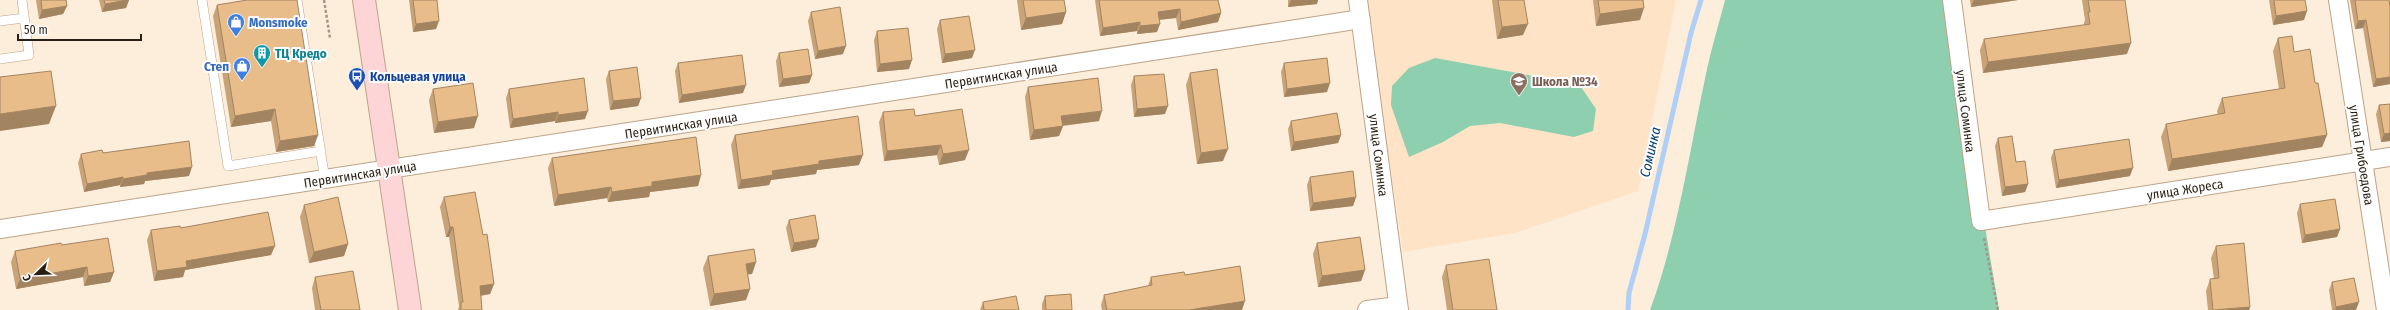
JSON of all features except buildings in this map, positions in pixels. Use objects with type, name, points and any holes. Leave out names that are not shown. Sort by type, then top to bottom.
[{"type":"main road","points":[[364,0],[410,310]]},
{"type":"street","name":"улица Соминка","points":[[1358,0],[1399,308]]},
{"type":"street","name":"улица Соминка","points":[[1952,0],[1981,222]]},
{"type":"street","name":"улица Грибоедова","points":[[2338,0],[2386,310]]},
{"type":"street","name":"Первитинская улица","points":[[0,229],[326,180],[1361,19]]},
{"type":"street","name":"улица Жореса","points":[[1981,222],[2390,157]]},
{"type":"street","points":[[1367,310],[1399,308]]},
{"type":"lane","points":[[0,59],[29,55],[22,0]]},
{"type":"lane","points":[[202,0],[228,166],[321,151]]},
{"type":"lane","points":[[297,0],[326,180]]},
{"type":"lane","points":[[0,21],[24,18]]},
{"type":"path","points":[[324,0],[330,38]]},
{"type":"path","points":[[1981,222],[1998,310]]},
{"type":"shaded area","name":"Школа №34","points":[[1366,0],[1676,0],[1638,191],[1515,233],[1403,252]]},
{"type":"green space","points":[[1725,0],[1947,0],[1999,310],[1650,310],[1660,281],[1676,223],[1708,65]]},
{"type":"green space","points":[[1435,58],[1545,78],[1581,87],[1596,109],[1593,131],[1574,137],[1500,123],[1470,126],[1443,142],[1409,157],[1391,105],[1392,86],[1409,68]]},
{"type":"waterway","name":"Соминка","points":[[1628,310],[1629,293],[1645,234],[1691,33],[1701,0]]},
{"type":"place","name":"Monsmoke","points":[[236,37]]},
{"type":"place","name":"ТЦ Кредо","points":[[262,68]]},
{"type":"place","name":"Степ","points":[[242,81]]},
{"type":"place","name":"Кольцевая улица","points":[[357,91]]},
{"type":"place","name":"Школа №34","points":[[1519,96]]}]
